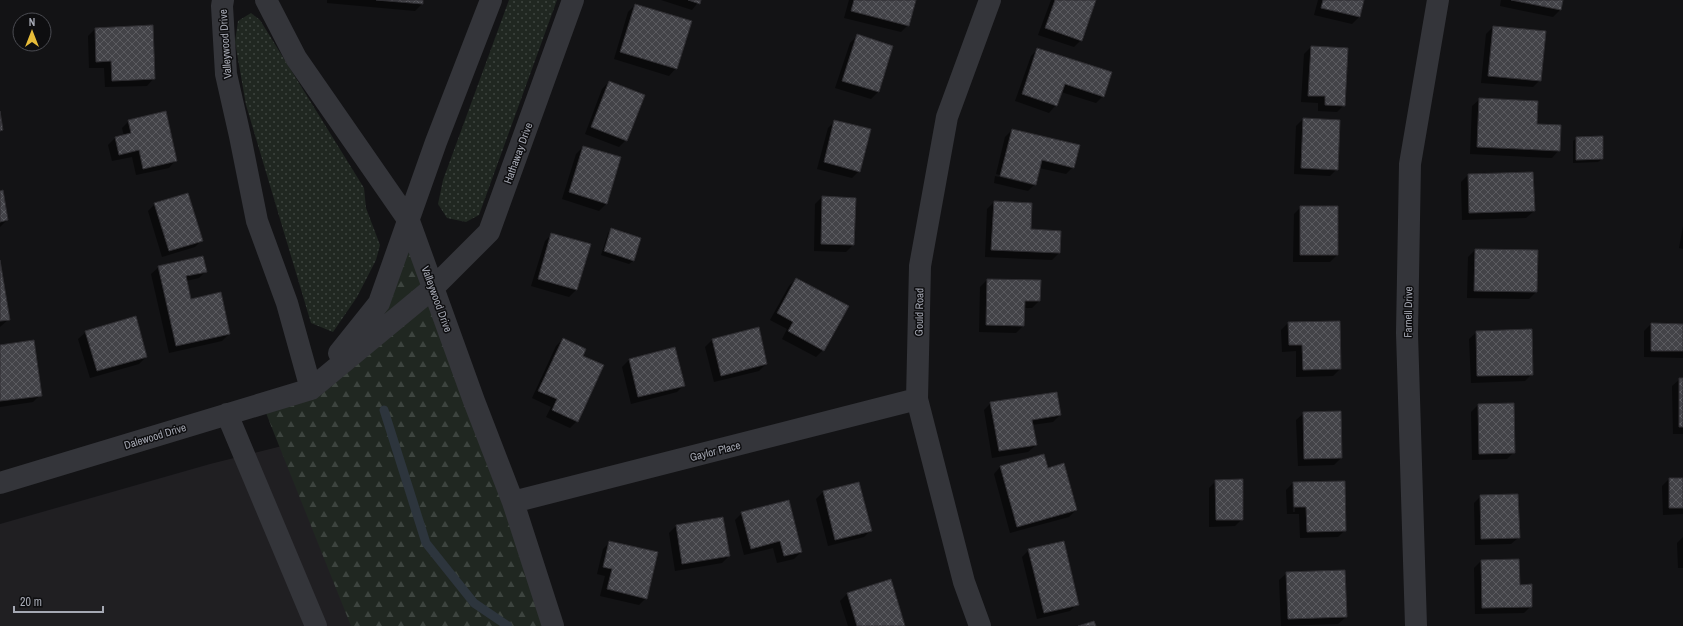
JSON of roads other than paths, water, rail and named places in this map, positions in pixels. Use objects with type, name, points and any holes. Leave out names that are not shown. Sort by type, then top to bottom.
[{"type":"street","name":"Valleywood Drive","points":[[223,0],[222,6],[226,74],[257,221],[287,303],[311,389]]},
{"type":"street","name":"Valleywood Drive","points":[[266,0],[296,58],[410,221],[474,401],[512,502],[553,626]]},
{"type":"street","points":[[311,389],[380,303],[410,221],[436,142],[491,0]]},
{"type":"street","name":"Hathaway Drive","points":[[433,288],[489,232],[574,0]]},
{"type":"street","name":"Gould Road","points":[[980,626],[964,582],[917,400],[920,266],[947,117],[990,0]]},
{"type":"street","name":"Farnell Drive","points":[[1416,626],[1407,333],[1410,164],[1438,0]]},
{"type":"street","name":"Dalewood Drive","points":[[0,483],[311,389],[433,288]]},
{"type":"street","name":"Gaylor Place","points":[[512,502],[917,400]]},
{"type":"street","points":[[227,414],[316,626]]},
{"type":"waterway","points":[[384,410],[426,543],[474,603],[508,626]]}]
